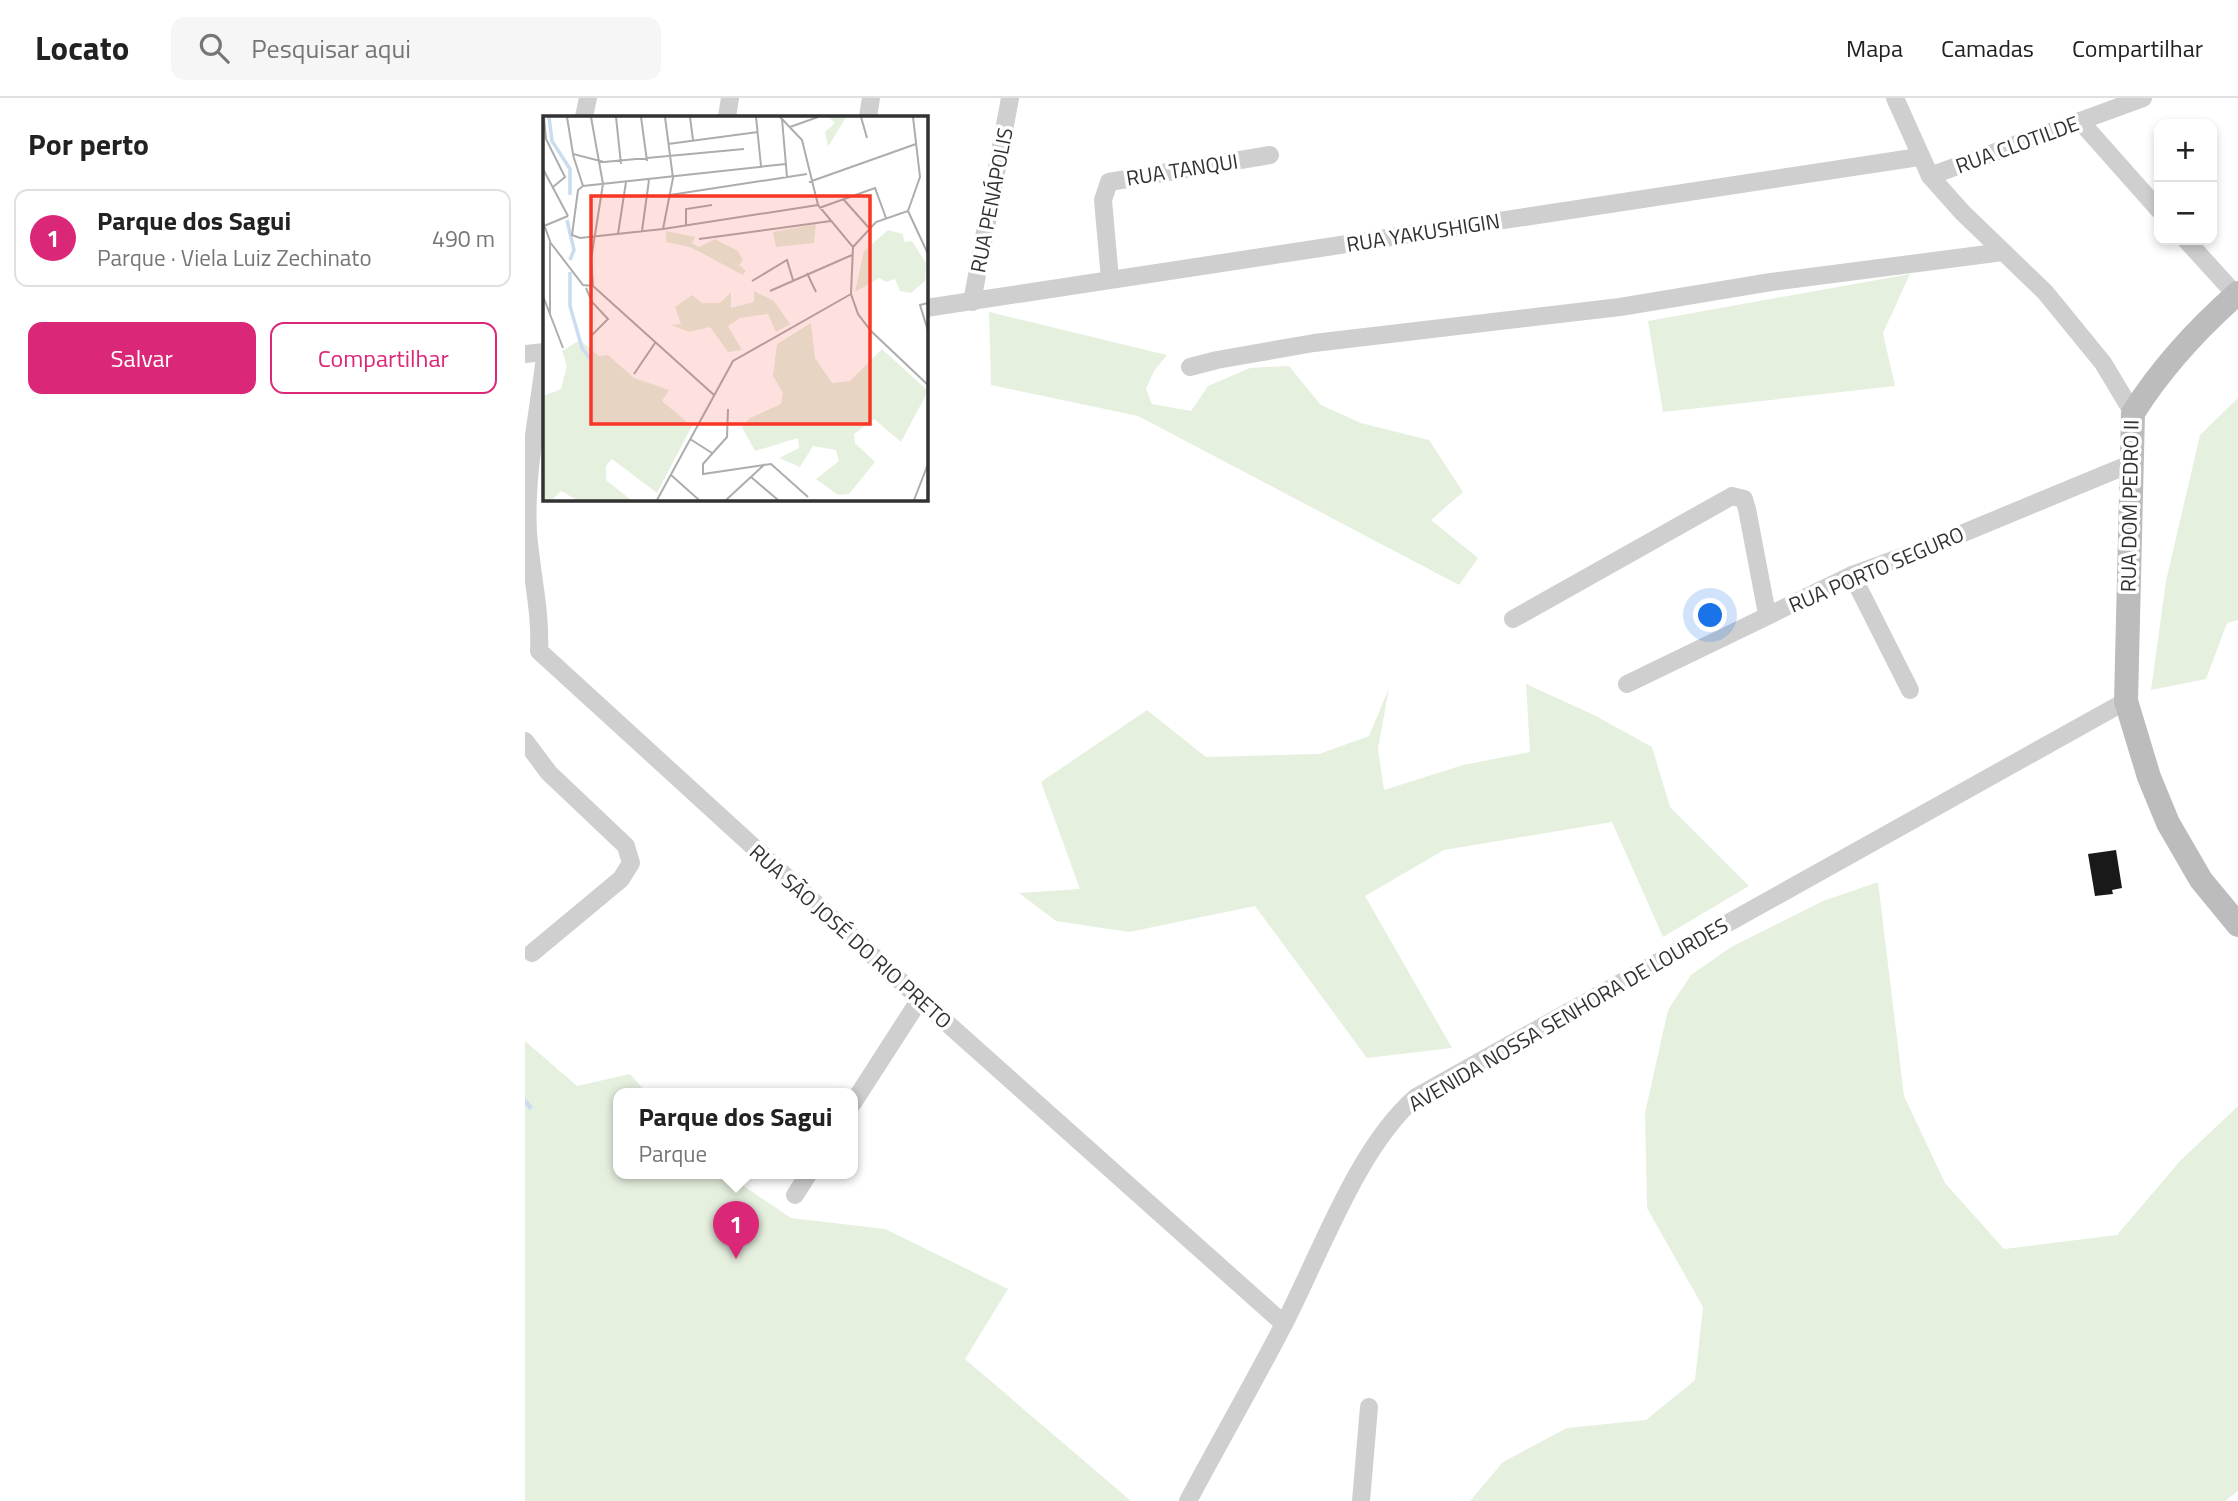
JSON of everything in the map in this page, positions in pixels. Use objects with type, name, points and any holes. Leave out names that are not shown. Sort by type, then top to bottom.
[{"type":"street","points":[[584,116],[588,98]]},
{"type":"street","points":[[727,116],[730,98]]},
{"type":"street","points":[[868,116],[871,98]]},
{"type":"street","name":"RUA PENÁPOLIS","points":[[971,302],[1010,98]]},
{"type":"street","name":"RUA DOM PEDRO II","points":[[1895,98],[1919,157],[1930,176],[2045,292],[2103,363],[2133,413],[2126,701],[2149,777],[2168,823],[2200,880],[2238,925]]},
{"type":"street","name":"RUA CLOTILDE","points":[[1930,176],[2143,98]]},
{"type":"street","points":[[2080,121],[2154,204]]},
{"type":"street","name":"RUA TANQUI","points":[[1110,279],[1103,200],[1109,182],[1271,155]]},
{"type":"street","name":"RUA YAKUSHIGIN","points":[[927,308],[1919,157]]},
{"type":"street","points":[[2133,413],[2157,375],[2193,334],[2237,294],[2191,245]]},
{"type":"street","points":[[1190,367],[1314,343],[1620,307],[1771,282],[2003,252]]},
{"type":"street","points":[[525,354],[543,352]]},
{"type":"street","name":"RUA SÃO JOSÉ DO RIO PRETO","points":[[543,373],[528,493],[528,533],[540,605],[532,653],[1284,1324]]},
{"type":"street","name":"RUA PORTO SEGURO","points":[[1627,684],[1852,575],[2130,464]]},
{"type":"street","points":[[1513,619],[1726,499],[1739,497],[1744,499],[1747,509],[1767,614]]},
{"type":"street","points":[[1852,575],[1910,690]]},
{"type":"street","name":"AVENIDA NOSSA SENHORA DE LOURDES","points":[[1188,1501],[1284,1324],[1375,1141],[1397,1114],[1416,1097],[2126,701]]},
{"type":"street","points":[[525,741],[549,773],[623,841],[631,856],[629,870],[532,953]]},
{"type":"street","points":[[858,1095],[920,999]]},
{"type":"street","points":[[795,1195],[805,1179]]},
{"type":"street","points":[[1361,1501],[1369,1407]]},
{"type":"green space","points":[[1910,274],[1883,333],[1895,386],[1663,412],[1648,321]]},
{"type":"green space","points":[[989,312],[1167,355],[1154,371],[1146,389],[1152,404],[1191,411],[1208,386],[1250,368],[1289,366],[1321,405],[1361,423],[1429,440],[1463,492],[1431,520],[1478,558],[1459,585],[1138,416],[991,385]]},
{"type":"green space","points":[[2238,398],[2238,620],[2227,623],[2206,679],[2151,690],[2166,581],[2200,435]]},
{"type":"green space","points":[[1526,684],[1594,715],[1652,747],[1670,807],[1749,886],[1663,937],[1612,822],[1444,850],[1365,896],[1452,1048],[1367,1058],[1255,906],[1129,932],[1056,921],[1019,893],[1080,889],[1041,782],[1147,710],[1206,757],[1319,754],[1369,736],[1389,688],[1378,749],[1384,790],[1463,765],[1530,752]]},
{"type":"green space","points":[[1878,882],[1904,1096],[1945,1183],[2004,1249],[2117,1235],[2180,1161],[2238,1106],[2238,1491],[2225,1501],[1470,1501],[1503,1462],[1567,1428],[1646,1420],[1695,1380],[1703,1307],[1647,1208],[1645,1113],[1668,1010],[1691,975],[1731,947],[1823,901]]},
{"type":"green space","points":[[525,1041],[577,1086],[630,1074],[643,1088],[613,1088],[613,1179],[733,1179],[791,1218],[885,1229],[1008,1289],[965,1359],[1131,1501],[525,1501]]},
{"type":"building","points":[[2116,850],[2122,888],[2112,890],[2113,894],[2095,896],[2088,854]]},
{"type":"waterway","points":[[525,1101],[530,1107]]},
{"type":"place","name":"Parque dos Sagui","points":[[736,1259]]}]
